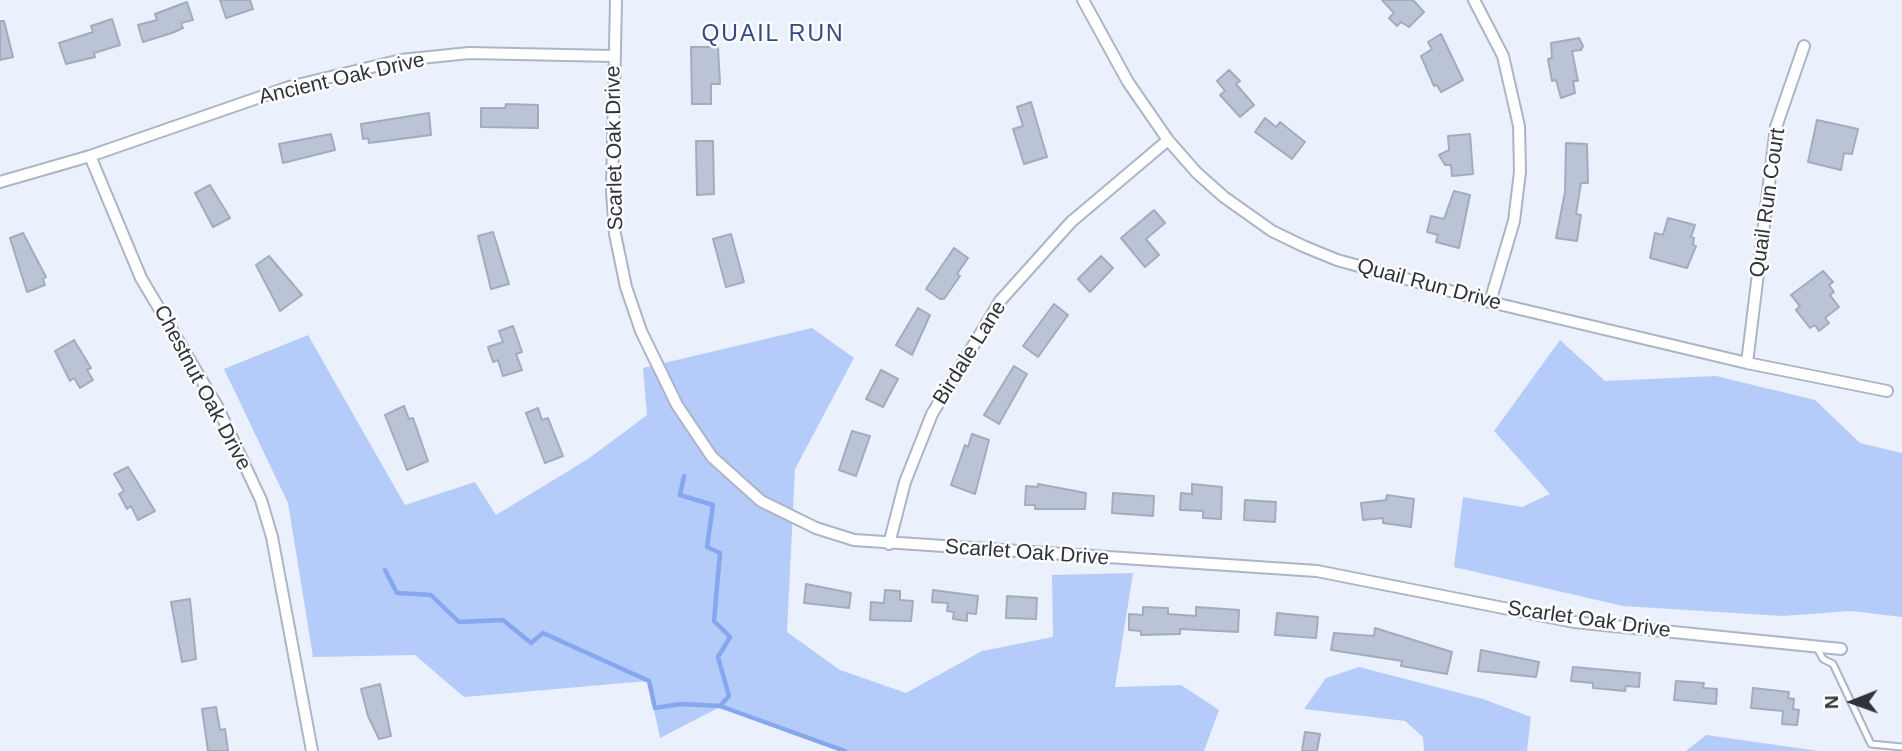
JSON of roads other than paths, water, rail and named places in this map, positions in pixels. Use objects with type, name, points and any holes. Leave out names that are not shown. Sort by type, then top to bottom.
[{"type":"street","name":"Scarlet Oak Drive","points":[[616,0],[612,191],[615,234],[626,287],[641,331],[677,405],[712,457],[761,501],[816,528],[854,540],[1317,571],[1574,622],[1841,649]]},
{"type":"street","name":"Quail Run Drive","points":[[1083,0],[1128,82],[1168,140],[1224,197],[1272,231],[1337,260],[1490,302],[1747,363],[1887,391]]},
{"type":"street","points":[[1474,0],[1503,56],[1519,126],[1520,173],[1514,221],[1490,302]]},
{"type":"street","name":"Quail Run Court","points":[[1747,363],[1776,127],[1804,46]]},
{"type":"street","name":"Ancient Oak Drive","points":[[0,182],[90,156],[289,87],[401,60],[470,53],[613,56]]},
{"type":"street","name":"Birdale Lane","points":[[889,544],[905,482],[932,414],[1000,301],[1071,222],[1168,140]]},
{"type":"street","name":"Chestnut Oak Drive","points":[[90,156],[141,278],[217,406],[261,500],[272,537],[312,751]]},
{"type":"lane","points":[[1816,646],[1823,659],[1833,664],[1871,744],[1902,747]]},
{"type":"waterway","points":[[684,476],[680,495],[713,505],[707,547],[720,553],[714,621],[730,637],[718,657],[729,696],[720,706]]},
{"type":"waterway","points":[[385,570],[397,593],[431,595],[459,622],[503,620],[531,643],[543,633],[649,681],[655,708],[681,704],[720,706],[845,751]]},
{"type":"district","name":"QUAIL RUN","points":[[773,35]]}]
